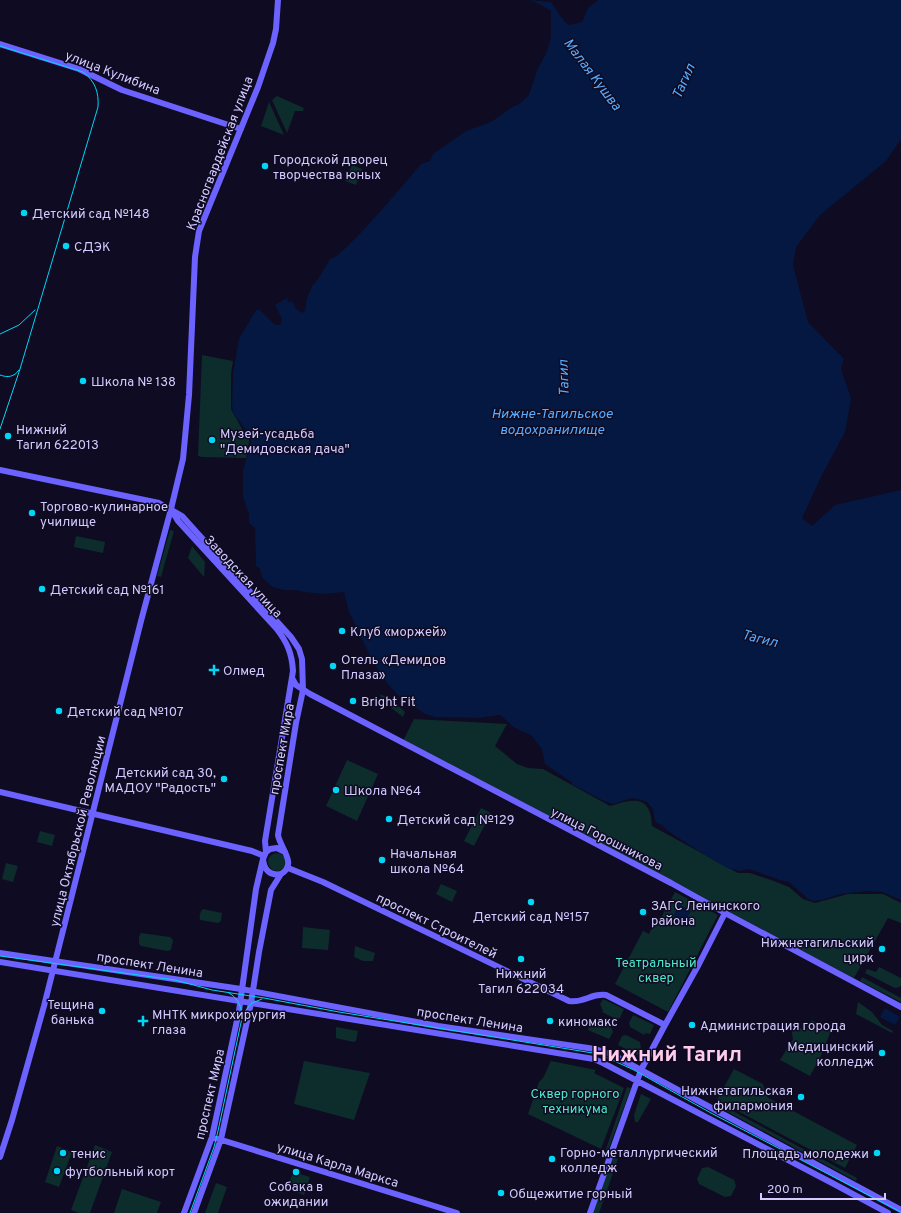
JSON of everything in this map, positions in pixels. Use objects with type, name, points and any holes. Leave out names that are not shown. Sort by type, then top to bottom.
[{"type":"main road","name":"Красногвардейская улица","points":[[171,509],[183,459],[197,243],[202,222],[258,87],[273,43],[276,29],[278,0]]},
{"type":"main road","name":"улица Кулибина","points":[[0,44],[79,69],[122,90],[241,129]]},
{"type":"main road","name":"Заводская улица","points":[[0,470],[159,503],[171,509],[182,516],[291,637],[299,649]]},
{"type":"main road","name":"Заводская улица","points":[[171,509],[178,521],[276,628],[289,648],[292,662]]},
{"type":"main road","name":"улица Октябрьской Революции","points":[[0,1157],[12,1120],[53,970],[141,621],[171,509]]},
{"type":"main road","name":"проспект Мира","points":[[285,852],[278,832],[303,690],[303,662],[299,649]]},
{"type":"main road","name":"проспект Мира","points":[[184,1213],[212,1137],[240,1001],[256,889],[264,856],[265,841],[292,678],[292,662]]},
{"type":"main road","name":"улица Горошникова","points":[[292,678],[296,685],[303,690],[671,883],[725,914],[901,1007]]},
{"type":"main road","points":[[0,792],[252,851],[264,856]]},
{"type":"main road","points":[[277,848],[285,852],[288,858],[288,868],[282,874],[272,874],[268,872],[263,864],[264,856],[270,849],[277,848]]},
{"type":"main road","name":"проспект Строителей","points":[[288,868],[323,882],[570,1001],[577,1002],[596,994],[606,994],[665,1025]]},
{"type":"main road","name":"проспект Мира","points":[[194,1213],[221,1139],[251,1002],[271,890],[282,874]]},
{"type":"main road","points":[[590,1213],[641,1070],[725,914]]},
{"type":"main road","name":"проспект Ленина","points":[[0,952],[241,989],[438,1026],[595,1049],[613,1055],[712,1110],[838,1176],[901,1212]]},
{"type":"main road","name":"проспект Ленина","points":[[0,962],[594,1059],[637,1080],[888,1213]]},
{"type":"main road","name":"улица Карла Маркса","points":[[212,1137],[457,1213]]},
{"type":"green space","points":[[277,96],[304,108],[303,111],[295,111],[287,133],[272,100]]},
{"type":"green space","points":[[269,102],[284,135],[261,126]]},
{"type":"green space","points":[[352,165],[362,169],[356,185],[345,181]]},
{"type":"green space","points":[[202,355],[233,361],[231,374],[231,409],[242,429],[249,436],[246,458],[198,456]]},
{"type":"green space","points":[[170,530],[174,531],[161,577],[157,576]]},
{"type":"green space","points":[[76,536],[105,542],[103,553],[74,547]]},
{"type":"green space","points":[[192,546],[205,562],[204,577],[188,558]]},
{"type":"green space","points":[[380,694],[390,699],[405,712],[403,717],[382,701]]},
{"type":"green space","points":[[414,719],[507,724],[495,746],[517,764],[528,768],[543,769],[610,806],[627,801],[640,801],[645,804],[648,809],[651,816],[652,826],[738,873],[750,873],[789,887],[803,899],[815,903],[848,894],[883,894],[901,903],[901,923],[888,918],[854,978],[403,741]]},
{"type":"green space","points":[[347,760],[378,774],[357,821],[326,806]]},
{"type":"green space","points":[[481,808],[491,813],[474,846],[464,841]]},
{"type":"green space","points":[[40,831],[55,835],[52,846],[37,842]]},
{"type":"green space","points":[[277,853],[283,856],[286,862],[283,868],[277,871],[271,868],[268,862],[271,856]]},
{"type":"green space","points":[[6,863],[18,866],[13,882],[2,879]]},
{"type":"green space","points":[[441,884],[457,891],[452,902],[436,894]]},
{"type":"green space","name":"Театральный сквер","points":[[675,892],[718,915],[668,1012],[615,984],[643,931],[649,934],[655,922],[658,923]]},
{"type":"green space","points":[[203,909],[222,913],[221,921],[218,923],[200,920],[200,914]]},
{"type":"green space","points":[[303,927],[330,930],[328,950],[302,948]]},
{"type":"green space","points":[[141,933],[170,937],[173,940],[171,950],[167,951],[141,946],[139,944],[139,937]]},
{"type":"green space","points":[[355,946],[375,953],[373,961],[363,961],[354,957]]},
{"type":"green space","points":[[879,967],[901,978],[900,987],[895,988],[865,973],[867,969],[876,972]]},
{"type":"green space","points":[[862,977],[901,998],[901,1002],[860,981]]},
{"type":"green space","points":[[603,999],[624,1009],[620,1018],[616,1019],[602,1012],[603,1011],[600,1004]]},
{"type":"green space","points":[[858,1002],[872,1012],[882,1025],[893,1031],[892,1033],[856,1014]]},
{"type":"green space","points":[[633,1015],[654,1025],[650,1034],[645,1033],[644,1035],[630,1027],[629,1023]]},
{"type":"green space","points":[[598,1020],[611,1027],[613,1032],[609,1039],[588,1030],[590,1023],[597,1022]]},
{"type":"green space","points":[[812,1020],[831,1031],[820,1058],[810,1076],[780,1060],[793,1039],[790,1023],[806,1031]]},
{"type":"green space","points":[[336,1027],[358,1031],[356,1041],[353,1042],[336,1038]]},
{"type":"green space","points":[[626,1035],[640,1042],[641,1049],[643,1050],[640,1056],[618,1045],[622,1036]]},
{"type":"green space","points":[[304,1061],[370,1073],[354,1120],[294,1104]]},
{"type":"green space","name":"Сквер горного техникума","points":[[551,1061],[596,1070],[594,1073],[624,1088],[601,1149],[528,1114],[539,1082],[543,1078]]},
{"type":"green space","points":[[734,1069],[763,1084],[767,1097],[857,1145],[845,1168],[717,1100]]},
{"type":"green space","points":[[627,1087],[631,1088],[607,1153],[605,1152]]},
{"type":"green space","points":[[641,1094],[651,1099],[638,1122],[635,1122],[634,1115]]},
{"type":"green space","points":[[716,1102],[857,1178],[856,1181],[715,1105]]},
{"type":"green space","points":[[95,1145],[112,1152],[90,1213],[79,1213],[71,1210]]},
{"type":"green space","name":"футбольный корт","points":[[57,1146],[72,1152],[59,1187],[45,1182]]},
{"type":"green space","points":[[613,1157],[618,1159],[599,1213],[592,1213]]},
{"type":"green space","points":[[708,1167],[734,1180],[736,1186],[731,1196],[725,1197],[699,1184],[697,1179],[702,1168]]},
{"type":"green space","points":[[293,1172],[310,1177],[304,1195],[287,1189]]},
{"type":"green space","points":[[216,1183],[227,1187],[218,1213],[205,1213]]},
{"type":"green space","points":[[122,1189],[161,1202],[157,1213],[114,1213]]},
{"type":"water","name":"Нижне-Тагильское водохранилище","points":[[529,0],[551,2],[561,17],[569,25],[582,22],[588,8],[598,0],[901,0],[901,139],[886,161],[820,215],[796,247],[793,265],[808,322],[844,359],[841,369],[851,399],[845,432],[822,475],[802,518],[812,526],[835,505],[901,490],[901,900],[882,892],[867,891],[841,894],[822,900],[813,901],[808,899],[789,882],[749,869],[740,871],[727,868],[668,831],[662,825],[656,823],[653,809],[647,802],[632,798],[613,804],[573,785],[545,764],[542,749],[531,735],[515,728],[500,715],[479,718],[435,717],[425,714],[399,696],[387,683],[373,662],[349,612],[344,592],[324,594],[297,590],[284,590],[273,587],[262,577],[260,569],[256,566],[255,528],[249,523],[249,514],[243,496],[243,471],[251,443],[251,437],[234,414],[232,407],[233,373],[239,339],[256,310],[260,310],[275,325],[280,325],[282,319],[275,305],[287,298],[288,302],[292,301],[296,309],[303,313],[312,286],[330,259],[338,255],[362,232],[421,164],[430,161],[433,154],[466,131],[491,122],[514,106],[518,105],[529,95],[538,68],[546,54],[551,37],[551,11]]},
{"type":"water","points":[[679,904],[691,911],[685,922],[673,916]]},
{"type":"water","points":[[885,1008],[900,1017],[895,1025],[880,1017]]},
{"type":"tram line","points":[[0,46],[83,72],[91,79],[97,92],[98,102],[98,107],[20,369],[0,429]]},
{"type":"tram line","points":[[0,334],[19,325],[35,310]]},
{"type":"tram line","points":[[0,375],[11,376],[19,370]]},
{"type":"tram line","points":[[0,956],[175,980],[212,990],[599,1054],[634,1070],[711,1113],[901,1212]]},
{"type":"tram line","points":[[190,1213],[214,1147],[242,1018],[239,1003],[235,997],[229,993]]},
{"type":"tram line","points":[[241,1016],[252,1003],[262,999]]},
{"type":"place","name":"Городской дворец творчества юных","points":[[265,166]]},
{"type":"place","name":"Детский сад №148","points":[[24,213]]},
{"type":"place","name":"СДЭК","points":[[66,246]]},
{"type":"place","name":"Школа № 138","points":[[83,381]]},
{"type":"place","name":"Нижний Тагил 622013","points":[[8,436]]},
{"type":"place","name":"Музей-усадьба \"Демидовская дача\"","points":[[212,440]]},
{"type":"place","name":"Торгово-кулинарное училище","points":[[32,513]]},
{"type":"place","name":"Детский сад №161","points":[[42,589]]},
{"type":"place","name":"Клуб «моржей»","points":[[342,631]]},
{"type":"place","name":"Отель «Демидов Плаза»","points":[[333,666]]},
{"type":"place","name":"Олмед","points":[[214,670]]},
{"type":"place","name":"Bright Fit","points":[[353,701]]},
{"type":"place","name":"Детский сад №107","points":[[59,711]]},
{"type":"place","name":"Детский сад 30, МАДОУ \"Радость\"","points":[[224,779]]},
{"type":"place","name":"Школа №64","points":[[336,790]]},
{"type":"place","name":"Детский сад №129","points":[[389,819]]},
{"type":"place","name":"Начальная школа №64","points":[[382,860]]},
{"type":"place","name":"Детский сад №157","points":[[531,902]]},
{"type":"place","name":"ЗАГС Ленинского района","points":[[643,912]]},
{"type":"place","name":"Нижнетагильский цирк","points":[[882,949]]},
{"type":"place","name":"Нижний Тагил 622034","points":[[521,959]]},
{"type":"place","name":"Тещина банька","points":[[102,1011]]},
{"type":"place","name":"МНТК микрохирургия глаза","points":[[143,1021]]},
{"type":"place","name":"киномакс","points":[[550,1021]]},
{"type":"place","name":"Администрация города","points":[[692,1025]]},
{"type":"place","name":"Медицинский колледж","points":[[882,1053]]},
{"type":"place","name":"Нижнетагильская филармония","points":[[801,1097]]},
{"type":"place","name":"тенис","points":[[63,1153]]},
{"type":"place","name":"Площадь молодежи","points":[[877,1153]]},
{"type":"place","name":"Горно-металлургический колледж","points":[[552,1159]]},
{"type":"place","name":"футбольный корт","points":[[57,1171]]},
{"type":"place","name":"Собака в ожидании","points":[[296,1172]]},
{"type":"place","name":"Общежитие горный","points":[[501,1193]]},
{"type":"district","name":"Нижний Тагил","points":[[667,1054]]},
{"type":"water label","name":"Малая Кушва","points":[[593,74]]},
{"type":"water label","name":"Тагил","points":[[683,81]]},
{"type":"water label","name":"Тагил","points":[[563,378]]},
{"type":"water label","name":"Тагил","points":[[760,638]]}]
